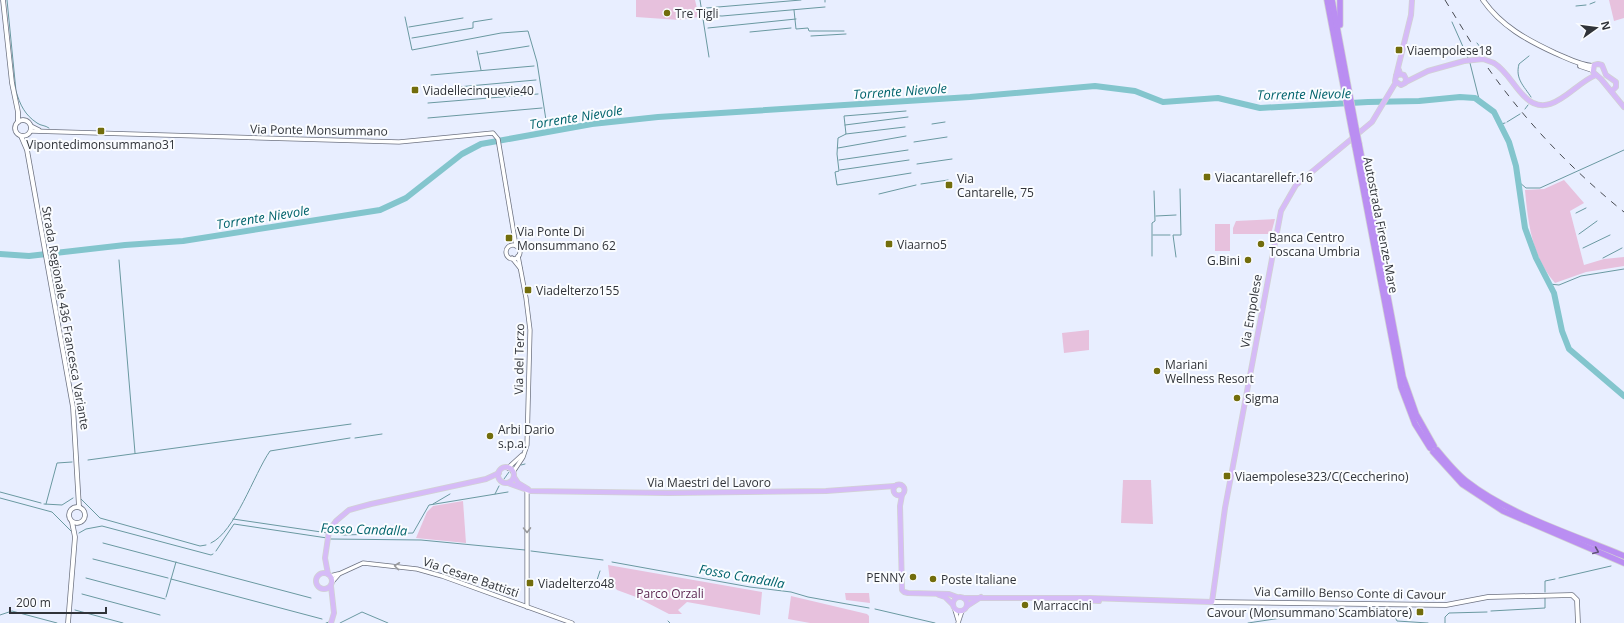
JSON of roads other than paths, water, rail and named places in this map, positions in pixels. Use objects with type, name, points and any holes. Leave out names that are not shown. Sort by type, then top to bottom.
[{"type":"highway","name":"Autostrada Firenze-Mare","points":[[1327,0],[1346,87],[1403,377],[1416,414],[1434,449],[1462,484],[1503,511],[1624,563]]},
{"type":"highway","name":"Autostrada Firenze-Mare","points":[[1332,0],[1346,87]]},
{"type":"highway","points":[[1340,0],[1339,21],[1343,61]]},
{"type":"highway","name":"Autostrada Firenze-Mare","points":[[1434,449],[1466,480],[1485,494],[1506,506],[1624,556]]},
{"type":"main road","points":[[2,0],[12,83],[18,112],[18,122],[15,130],[21,136],[27,150]]},
{"type":"main road","name":"Via Empolese","points":[[1212,602],[1226,502],[1281,211],[1296,185],[1368,127],[1392,91],[1399,77],[1398,68],[1411,15],[1412,0]]},
{"type":"main road","points":[[1483,0],[1498,19],[1517,34],[1583,67],[1592,69],[1596,75],[1614,89],[1623,107]]},
{"type":"main road","points":[[1406,82],[1428,71],[1474,59],[1483,59],[1494,63],[1504,72],[1525,98],[1538,105],[1548,105],[1556,102],[1596,75]]},
{"type":"main road","points":[[1585,81],[1592,69],[1598,64],[1602,66],[1606,75],[1616,82],[1614,89]]},
{"type":"main road","points":[[1400,85],[1399,77],[1415,77]]},
{"type":"main road","name":"Via Empolese","points":[[1392,91],[1406,82],[1399,77]]},
{"type":"main road","points":[[18,112],[23,120],[27,121],[31,126],[27,150]]},
{"type":"main road","points":[[18,122],[23,120]]},
{"type":"main road","points":[[21,136],[29,133]]},
{"type":"main road","name":"Strada Regionale 436 Francesca Variante","points":[[27,150],[73,407],[76,442],[77,490]]},
{"type":"main road","points":[[486,479],[499,473],[504,468],[508,468],[513,472],[514,477],[524,487],[537,491]]},
{"type":"main road","points":[[499,473],[499,479]]},
{"type":"main road","points":[[508,482],[514,477]]},
{"type":"main road","points":[[333,605],[316,582],[318,576],[321,574],[328,536],[333,524],[349,510],[486,479],[499,479],[527,491]]},
{"type":"main road","points":[[899,495],[904,491],[903,487],[899,484],[894,489],[899,495],[902,590],[904,592],[949,594],[964,598],[983,596],[1212,602]]},
{"type":"main road","name":"Via Maestri del Lavoro","points":[[527,491],[669,493],[826,491],[882,488],[894,489]]},
{"type":"main road","points":[[68,623],[75,537],[85,514],[79,507],[77,490]]},
{"type":"main road","points":[[74,508],[77,490]]},
{"type":"main road","points":[[75,537],[72,522],[68,514],[74,508],[79,507]]},
{"type":"main road","points":[[72,522],[80,523]]},
{"type":"main road","points":[[325,558],[331,584],[334,617],[332,623]]},
{"type":"main road","points":[[321,574],[329,575]]},
{"type":"main road","points":[[322,589],[331,584]]},
{"type":"main road","points":[[931,594],[945,597],[953,605],[955,610],[962,611],[983,596]]},
{"type":"main road","name":"Via Camillo Benso Conte di Cavour","points":[[1212,602],[1446,605],[1488,597],[1572,595],[1578,600],[1578,623]]},
{"type":"main road","points":[[953,605],[954,600],[957,597]]},
{"type":"main road","points":[[964,598],[967,606]]},
{"type":"street","points":[[31,126],[40,130]]},
{"type":"street","points":[[29,133],[40,130]]},
{"type":"street","name":"Via Ponte Monsummano","points":[[40,130],[399,142],[489,132],[496,134],[498,139],[516,246]]},
{"type":"street","points":[[514,233],[511,245],[507,248],[506,252],[521,270]]},
{"type":"street","points":[[511,245],[516,246],[519,252],[518,256],[512,258]]},
{"type":"street","name":"Via del Terzo","points":[[518,256],[530,330],[526,450]]},
{"type":"street","points":[[508,468],[526,450]]},
{"type":"street","points":[[513,472],[526,450]]},
{"type":"street","points":[[527,491],[527,607]]},
{"type":"street","name":"Via Cesare Battisti","points":[[340,574],[363,563],[417,569],[442,576],[572,623]]},
{"type":"street","points":[[329,575],[340,574]]},
{"type":"street","points":[[331,584],[340,574]]},
{"type":"street","points":[[955,610],[959,622]]},
{"type":"street","points":[[959,622],[962,611]]},
{"type":"waterway","points":[[7,0],[16,91],[21,105],[29,117],[38,124],[49,128]]},
{"type":"waterway","points":[[700,0],[709,57]]},
{"type":"waterway","points":[[706,8],[801,0]]},
{"type":"waterway","points":[[1590,4],[1595,2]]},
{"type":"waterway","points":[[1576,6],[1586,5]]},
{"type":"waterway","points":[[703,15],[722,16],[825,7]]},
{"type":"waterway","points":[[794,10],[796,29],[808,28],[809,31],[844,31]]},
{"type":"waterway","points":[[405,17],[412,50],[501,33],[528,31],[537,62],[546,120]]},
{"type":"waterway","points":[[409,27],[463,18]]},
{"type":"waterway","points":[[412,38],[473,28],[473,22],[492,19]]},
{"type":"waterway","points":[[708,28],[796,19]]},
{"type":"waterway","points":[[1452,22],[1468,58]]},
{"type":"waterway","points":[[750,32],[791,28]]},
{"type":"waterway","points":[[811,36],[846,34]]},
{"type":"waterway","points":[[1477,43],[1484,52],[1487,52]]},
{"type":"waterway","points":[[479,54],[529,46]]},
{"type":"waterway","points":[[477,51],[481,70]]},
{"type":"waterway","points":[[1529,56],[1519,64],[1518,74],[1521,82],[1531,97]]},
{"type":"waterway","points":[[1470,63],[1479,99]]},
{"type":"waterway","points":[[431,75],[534,66]]},
{"type":"waterway","points":[[424,90],[536,80]]},
{"type":"waterway","name":"Torrente Nievole","points":[[0,254],[29,256],[125,245],[183,241],[380,210],[406,198],[462,154],[481,144],[592,124],[658,117],[970,97],[1095,86],[1135,91],[1163,102],[1218,98],[1260,108],[1368,102],[1419,101],[1460,97],[1475,98],[1494,112],[1509,142],[1516,166],[1525,228],[1536,258],[1554,293],[1562,331],[1569,349],[1624,396]]},
{"type":"waterway","points":[[428,103],[538,94]]},
{"type":"waterway","points":[[1525,109],[1528,105]]},
{"type":"waterway","points":[[428,118],[542,108]]},
{"type":"waterway","points":[[906,111],[844,116],[846,134],[838,138],[837,154],[839,171],[835,172],[837,185],[911,173]]},
{"type":"waterway","points":[[1507,122],[1520,114]]},
{"type":"waterway","points":[[845,125],[908,117]]},
{"type":"waterway","points":[[932,124],[945,122]]},
{"type":"waterway","name":"Torrente Nievole","points":[[1501,124],[1505,123]]},
{"type":"waterway","points":[[846,134],[905,127]]},
{"type":"waterway","points":[[838,148],[906,136]]},
{"type":"waterway","points":[[914,142],[947,137]]},
{"type":"waterway","points":[[839,160],[908,150]]},
{"type":"waterway","points":[[1519,182],[1526,188],[1540,188],[1624,150]]},
{"type":"waterway","points":[[917,164],[952,159]]},
{"type":"waterway","points":[[840,170],[909,160]]},
{"type":"waterway","points":[[921,184],[948,180]]},
{"type":"waterway","points":[[879,194],[916,185]]},
{"type":"waterway","points":[[1176,257],[1173,235],[1181,235],[1180,189]]},
{"type":"waterway","points":[[1152,256],[1152,223],[1155,221],[1154,191]]},
{"type":"waterway","points":[[1576,213],[1586,208]]},
{"type":"waterway","points":[[1156,216],[1176,215]]},
{"type":"waterway","points":[[1579,234],[1597,221]]},
{"type":"waterway","points":[[1153,235],[1170,235]]},
{"type":"waterway","points":[[1583,248],[1610,235]]},
{"type":"waterway","points":[[1603,258],[1622,248]]},
{"type":"waterway","points":[[119,260],[135,453]]},
{"type":"waterway","points":[[1549,284],[1559,285],[1581,276],[1624,269]]},
{"type":"waterway","points":[[88,460],[351,424]]},
{"type":"waterway","points":[[355,438],[382,434]]},
{"type":"waterway","points":[[211,543],[220,537],[236,515],[270,451],[350,438]]},
{"type":"waterway","points":[[46,504],[57,463],[72,462]]},
{"type":"waterway","points":[[521,465],[525,464]]},
{"type":"waterway","points":[[504,479],[509,472]]},
{"type":"waterway","points":[[495,494],[499,486]]},
{"type":"waterway","points":[[0,492],[41,503]]},
{"type":"waterway","points":[[331,533],[343,535],[413,533],[429,505],[508,492]]},
{"type":"waterway","points":[[433,504],[450,494]]},
{"type":"waterway","name":"Fosso Candalla","points":[[0,498],[52,512],[72,532]]},
{"type":"waterway","points":[[44,504],[62,505],[73,498]]},
{"type":"waterway","points":[[81,499],[100,518],[200,546],[206,545]]},
{"type":"waterway","points":[[233,519],[328,533]]},
{"type":"waterway","name":"Fosso Candalla","points":[[216,551],[234,524],[327,538]]},
{"type":"waterway","name":"Fosso Candalla","points":[[79,533],[86,529],[102,526],[211,555],[213,554]]},
{"type":"waterway","name":"Fosso Candalla","points":[[330,539],[421,540],[525,550]]},
{"type":"waterway","points":[[103,543],[311,598]]},
{"type":"waterway","name":"Fosso Candalla","points":[[531,551],[603,560]]},
{"type":"waterway","points":[[93,559],[168,578]]},
{"type":"waterway","points":[[166,597],[176,562]]},
{"type":"waterway","name":"Fosso Candalla","points":[[612,562],[750,587],[791,592],[808,597],[869,608]]},
{"type":"waterway","name":"Fosso Candalla","points":[[1559,578],[1611,566]]},
{"type":"waterway","points":[[597,580],[600,571]]},
{"type":"waterway","points":[[86,578],[165,599]]},
{"type":"waterway","points":[[171,579],[322,619]]},
{"type":"waterway","name":"Fosso Candalla","points":[[1545,592],[1545,581],[1555,579]]},
{"type":"waterway","points":[[82,594],[160,615]]},
{"type":"waterway","name":"Fosso Candalla","points":[[1491,611],[1545,608],[1545,598]]},
{"type":"waterway","name":"Fosso Candalla","points":[[875,609],[935,623]]},
{"type":"waterway","name":"Fosso Candalla","points":[[1248,623],[1341,609]]},
{"type":"waterway","name":"Fosso Candalla","points":[[1366,609],[1391,609],[1397,621],[1428,623]]},
{"type":"waterway","points":[[75,610],[123,623]]},
{"type":"waterway","points":[[0,615],[12,611],[57,623]]},
{"type":"waterway","points":[[340,623],[362,612],[388,623]]},
{"type":"waterway","name":"Fosso Candalla","points":[[1445,623],[1445,617],[1449,613],[1487,612]]},
{"type":"railway","points":[[1445,0],[1477,52]]},
{"type":"railway","points":[[1488,68],[1534,126],[1568,162],[1624,212]]},
{"type":"place","name":"Tre Tigli","points":[[667,13]]},
{"type":"place","name":"Viaempolese18","points":[[1399,50]]},
{"type":"place","name":"Viadellecinquevie40","points":[[415,90]]},
{"type":"place","name":"Vipontedimonsummano31","points":[[101,131]]},
{"type":"place","name":"Viacantarellefr.16","points":[[1207,177]]},
{"type":"place","name":"Via Cantarelle, 75","points":[[949,185]]},
{"type":"place","name":"Via Ponte Di Monsummano 62","points":[[509,238]]},
{"type":"place","name":"Viaarno5","points":[[889,244]]},
{"type":"place","name":"Banca Centro Toscana Umbria","points":[[1261,244]]},
{"type":"place","name":"G.Bini","points":[[1248,260]]},
{"type":"place","name":"Viadelterzo155","points":[[528,290]]},
{"type":"place","name":"Mariani Wellness Resort","points":[[1157,371]]},
{"type":"place","name":"Sigma","points":[[1237,398]]},
{"type":"place","name":"Arbi Dario s.p.a.","points":[[490,436]]},
{"type":"place","name":"Viaempolese323/C(Ceccherino)","points":[[1227,476]]},
{"type":"place","name":"PENNY","points":[[913,577]]},
{"type":"place","name":"Poste Italiane","points":[[933,579]]},
{"type":"place","name":"Viadelterzo48","points":[[530,583]]},
{"type":"place","name":"Marraccini","points":[[1025,605]]},
{"type":"place","name":"Cavour (Monsummano Scambiatore)","points":[[1420,612]]},
{"type":"park label","name":"Parco Orzali","points":[[670,593]]}]
